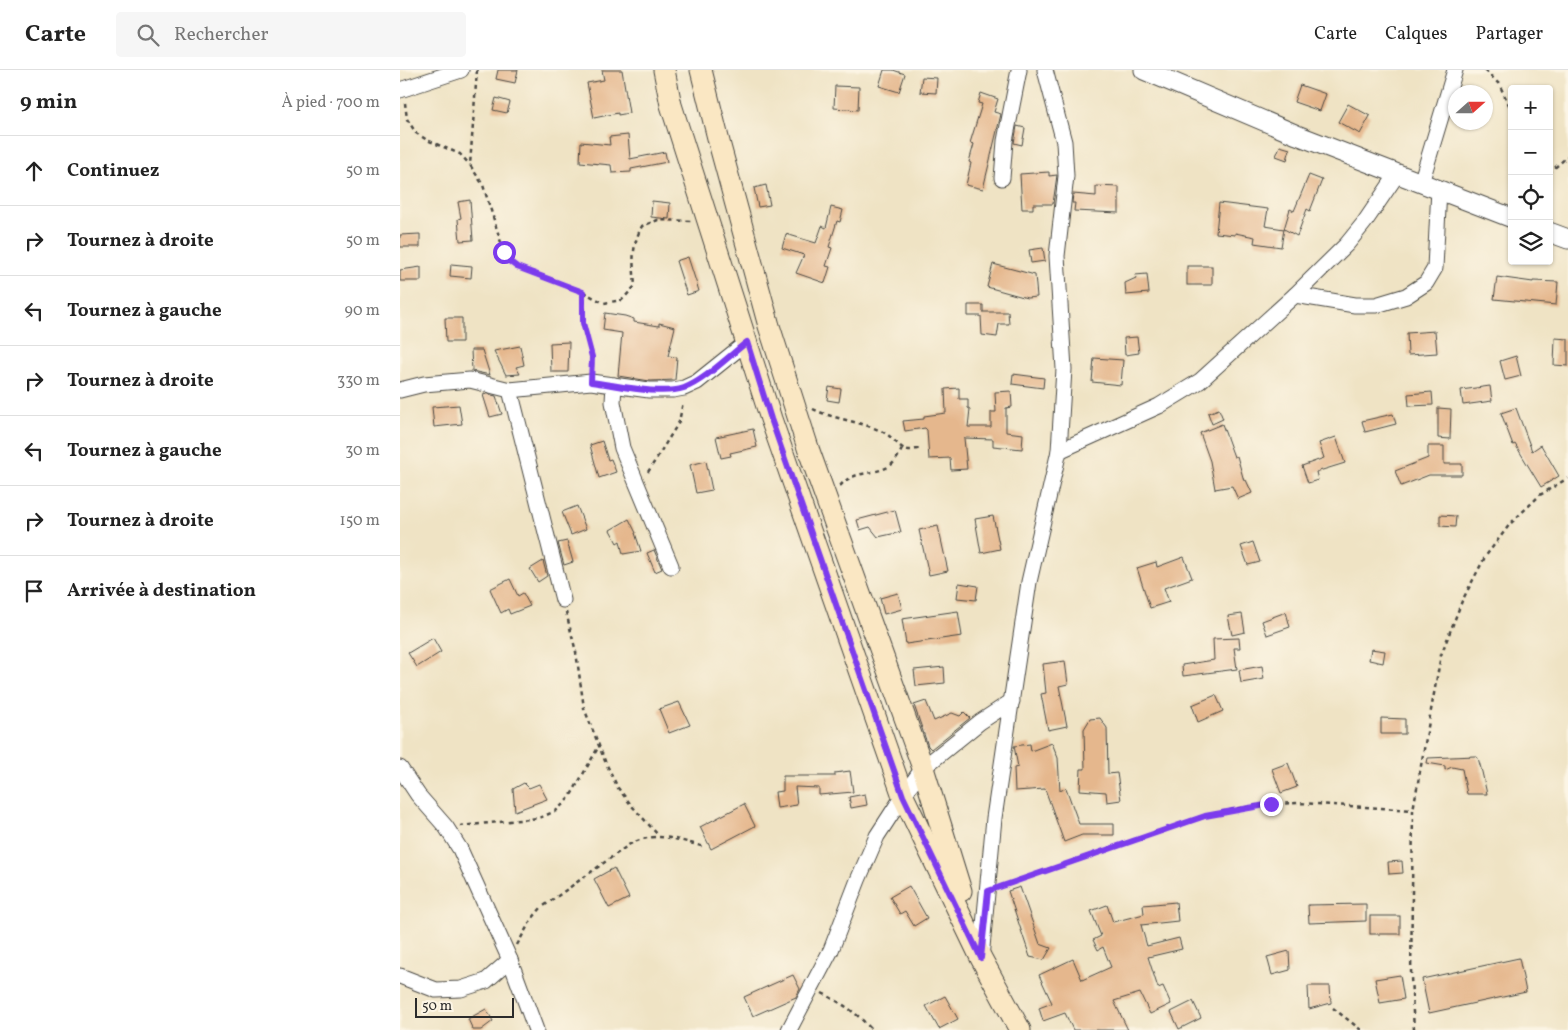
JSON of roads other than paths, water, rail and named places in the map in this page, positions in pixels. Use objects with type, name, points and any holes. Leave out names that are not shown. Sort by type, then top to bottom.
[{"type":"main road","points":[[664,70],[671,105],[771,419],[903,796],[981,958],[1020,1030]]},
{"type":"main road","points":[[701,70],[757,286],[793,401],[809,451],[923,768],[981,958]]},
{"type":"street","points":[[401,89],[461,70]]},
{"type":"street","points":[[1002,178],[1004,141],[1019,70]]},
{"type":"street","points":[[981,958],[994,818],[1029,582],[1059,451],[1064,369],[1057,256],[1066,176],[1064,142],[1045,70]]},
{"type":"street","points":[[1144,70],[1282,129],[1508,216]]},
{"type":"street","points":[[1295,295],[1355,305],[1376,305],[1406,296],[1426,283],[1435,268],[1430,186],[1455,70]]},
{"type":"street","points":[[1059,451],[1159,406],[1200,381],[1295,295],[1358,230],[1398,173]]},
{"type":"street","points":[[1553,233],[1568,239]]},
{"type":"street","points":[[734,301],[757,286]]},
{"type":"street","points":[[400,390],[424,384],[470,380],[510,390],[591,382],[649,390],[673,390],[684,388],[696,382],[747,342]]},
{"type":"street","points":[[614,385],[613,402],[622,448],[671,566]]},
{"type":"street","points":[[510,390],[563,600]]},
{"type":"street","points":[[771,419],[793,401]]},
{"type":"street","points":[[789,1030],[831,950],[858,880],[878,836],[903,796],[923,768],[980,722],[1012,701]]},
{"type":"street","points":[[400,768],[418,795],[446,827],[460,849],[510,960],[536,1030]]},
{"type":"street","points":[[400,976],[436,990],[461,989],[486,981],[510,960]]}]
